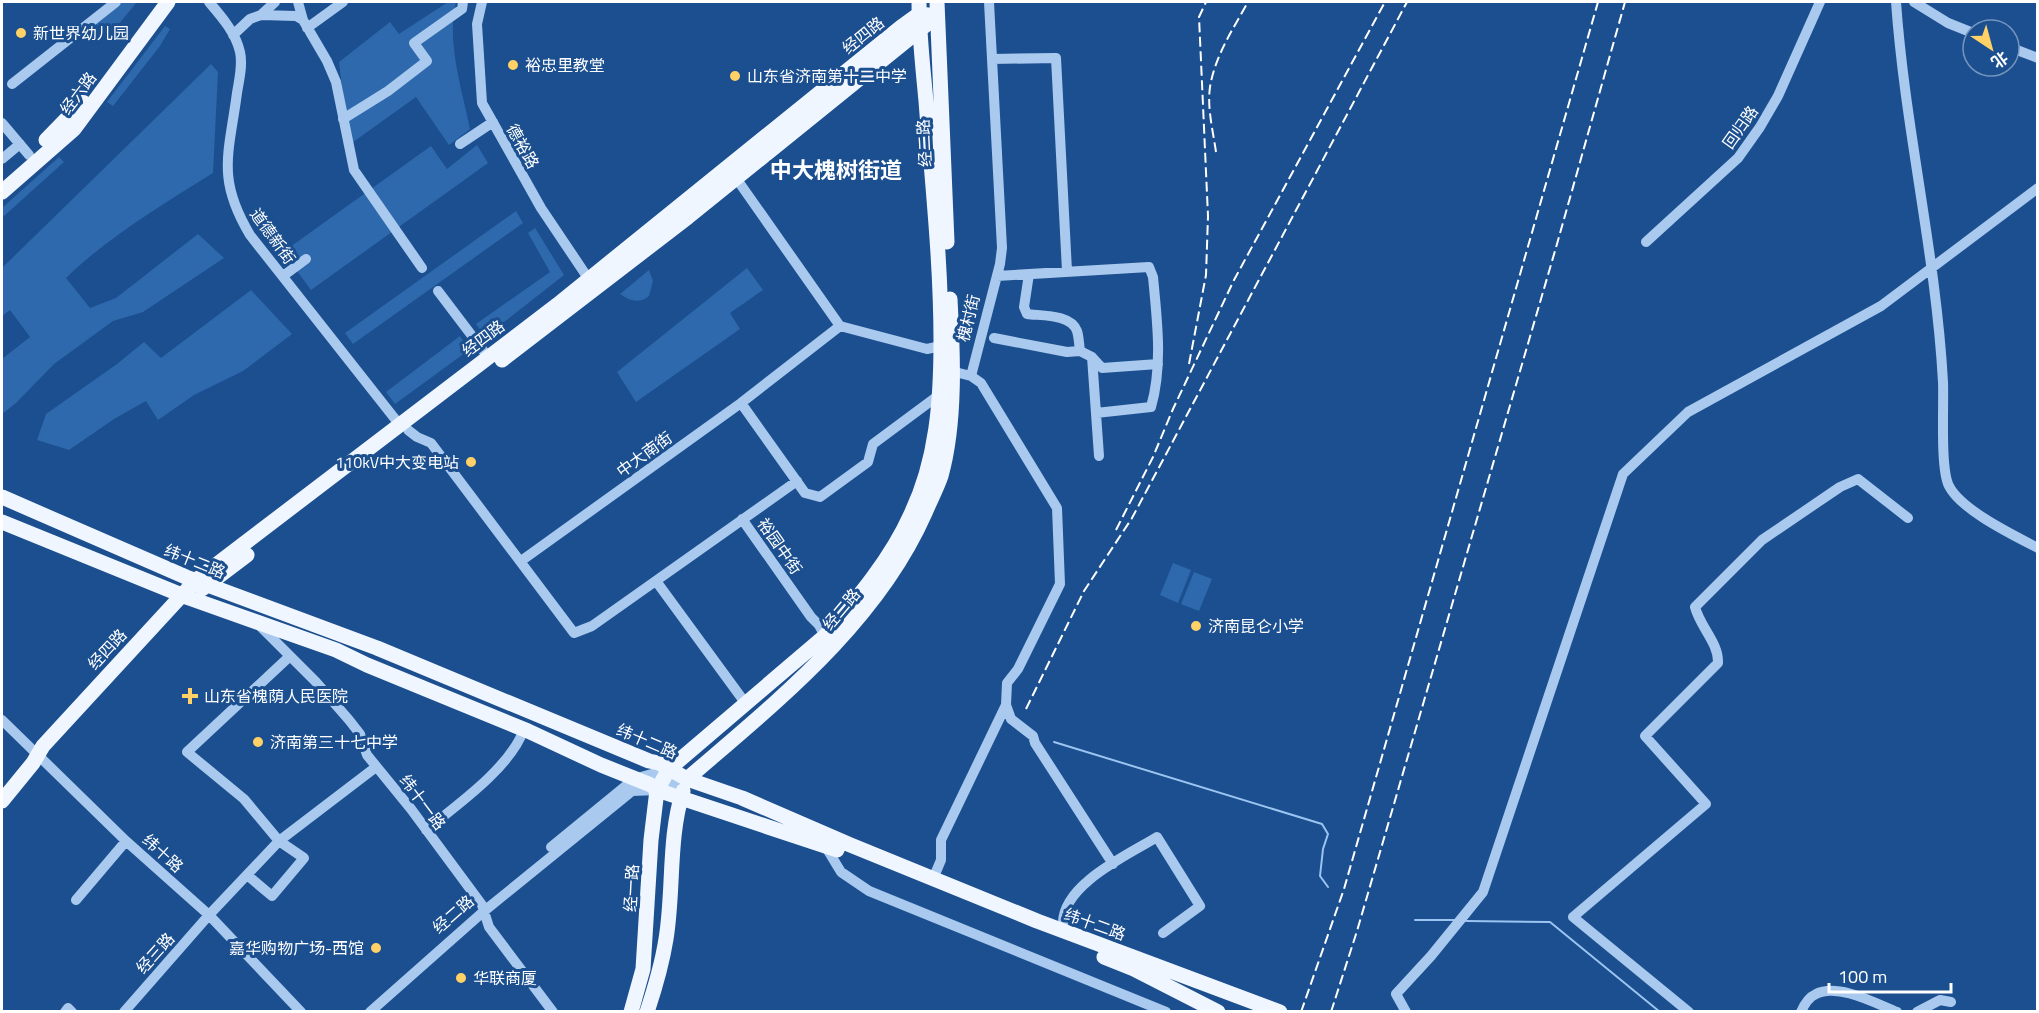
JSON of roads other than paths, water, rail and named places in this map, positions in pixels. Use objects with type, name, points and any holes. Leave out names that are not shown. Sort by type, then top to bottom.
[{"type":"main road","name":"经六路","points":[[2,180],[24,150],[78,108],[121,52],[155,2]]},
{"type":"main road","name":"经六路","points":[[2,192],[74,129],[168,2]]},
{"type":"main road","points":[[919,15],[937,9]]},
{"type":"main road","name":"经二路","points":[[687,779],[799,681],[863,613],[911,544],[940,479],[950,411],[952,336],[937,9]]},
{"type":"main road","name":"经二路","points":[[669,769],[825,636],[892,550],[912,513],[931,459],[936,437],[939,395],[941,308],[919,15]]},
{"type":"main road","name":"经四路","points":[[2,801],[38,757],[49,750],[186,596],[201,583],[403,427],[736,178],[919,15]]},
{"type":"main road","name":"经四路","points":[[403,427],[488,357],[592,284],[919,15]]},
{"type":"main road","name":"纬十二路","points":[[2,497],[201,583],[377,648],[507,704],[659,763],[687,779],[742,798],[1037,921],[1280,1011]]},
{"type":"main road","name":"纬十二路","points":[[2,522],[186,596],[336,650],[367,665],[524,729],[651,785],[657,790],[824,844],[1134,969],[1218,1011]]},
{"type":"main road","name":"经一路","points":[[631,1011],[643,969],[651,840],[657,790],[669,769]]},
{"type":"main road","points":[[647,1011],[667,938],[674,842],[681,798],[687,779]]},
{"type":"street","points":[[12,84],[116,2]]},
{"type":"street","name":"道德新街","points":[[209,2],[233,35],[240,52],[241,67],[227,153],[228,186],[237,213],[248,231],[403,427]]},
{"type":"street","points":[[261,15],[275,2]]},
{"type":"street","points":[[298,2],[305,24],[327,61],[336,82],[354,170],[422,268]]},
{"type":"street","points":[[305,24],[343,2]]},
{"type":"street","points":[[343,119],[380,96],[427,61],[414,43],[462,9],[463,2]]},
{"type":"street","name":"德裕路","points":[[482,2],[477,24],[482,103],[541,208],[592,284]]},
{"type":"street","name":"槐村街","points":[[971,376],[1002,248],[989,2]]},
{"type":"street","name":"回归路","points":[[1647,242],[1738,158],[1778,96],[1820,2]]},
{"type":"street","points":[[1896,2],[1899,49],[1932,266],[1943,381],[1944,455],[1947,484],[1957,498],[1995,525],[2037,548]]},
{"type":"street","points":[[1914,2],[1961,28]]},
{"type":"street","points":[[233,35],[250,19],[261,15],[296,16],[305,24]]},
{"type":"street","points":[[2021,52],[2037,58]]},
{"type":"street","points":[[992,59],[1056,58],[1067,271]]},
{"type":"street","points":[[460,144],[493,122]]},
{"type":"street","points":[[2,123],[24,150],[2,159]]},
{"type":"street","points":[[736,178],[840,326],[927,349],[936,347],[941,349]]},
{"type":"street","points":[[1406,1011],[1396,994],[1483,892],[1623,474],[1688,412],[1881,306],[2037,188]]},
{"type":"street","points":[[283,276],[306,259]]},
{"type":"street","points":[[997,276],[1149,267],[1153,277],[1158,364],[1156,392],[1151,407],[1096,413]]},
{"type":"street","points":[[1029,274],[1024,307],[1027,314],[1066,319],[1073,324],[1077,332],[1080,351]]},
{"type":"street","points":[[438,291],[488,357]]},
{"type":"street","name":"中大南街","points":[[521,561],[741,403],[840,326]]},
{"type":"street","points":[[994,338],[1067,352],[1080,351],[1092,357],[1102,368],[1158,364]]},
{"type":"street","points":[[1092,357],[1099,456]]},
{"type":"street","points":[[933,879],[941,860],[941,840],[1006,705],[1007,683],[1018,669],[1060,584],[1057,508],[981,383],[971,376],[951,371]]},
{"type":"street","points":[[741,403],[805,493],[820,496],[868,462],[873,444],[939,395]]},
{"type":"street","points":[[403,427],[417,438],[431,442],[574,633],[592,626],[742,519]]},
{"type":"street","points":[[1689,1011],[1573,917],[1706,804],[1645,736],[1718,663],[1719,654],[1698,618],[1695,608],[1762,540],[1840,488],[1858,479],[1908,518]]},
{"type":"street","name":"裕园中街","points":[[797,481],[742,519],[811,617],[819,624],[825,636]]},
{"type":"street","points":[[656,581],[746,704]]},
{"type":"street","name":"纬十一路","points":[[256,622],[350,720],[360,734],[367,755],[426,830],[482,908],[489,927],[549,1010]]},
{"type":"street","points":[[247,875],[272,896],[304,858],[279,840],[244,799],[187,752],[290,656]]},
{"type":"street","points":[[1006,705],[1011,718],[1033,736],[1035,743],[1113,864]]},
{"type":"street","name":"纬十路","points":[[2,720],[126,841],[209,915],[301,1011]]},
{"type":"street","points":[[426,830],[485,781],[520,741],[524,729]]},
{"type":"street","name":"经三路","points":[[123,1011],[279,840],[376,767]]},
{"type":"street","name":"经二路","points":[[361,1011],[634,779],[669,769]]},
{"type":"street","name":"经二路","points":[[370,1011],[482,908],[632,791],[657,790],[687,779]]},
{"type":"street","points":[[1063,922],[1063,916],[1074,893],[1113,864],[1157,837],[1200,906],[1163,933]]},
{"type":"street","points":[[76,900],[126,841]]},
{"type":"street","points":[[824,844],[832,861],[841,872],[869,891],[1166,1011]]},
{"type":"street","points":[[1801,1011],[1815,994],[1840,990],[1897,1011]]},
{"type":"street","points":[[1917,1011],[1940,1000],[1951,1002]]},
{"type":"street","points":[[65,1011],[68,1008],[72,1011]]},
{"type":"waterway","points":[[1054,742],[1322,824],[1328,834],[1323,849],[1320,876],[1328,887]]},
{"type":"waterway","points":[[1415,920],[1455,920]]},
{"type":"waterway","points":[[1466,921],[1550,922],[1660,1012]]},
{"type":"railway","points":[[1189,364],[1206,275],[1208,216],[1199,17],[1206,2]]},
{"type":"railway","points":[[1216,152],[1209,95],[1212,76],[1220,54],[1248,2]]},
{"type":"railway","points":[[1116,530],[1153,457],[1234,280],[1385,2]]},
{"type":"railway","points":[[1026,709],[1084,591],[1132,518],[1407,2]]},
{"type":"railway","points":[[1301,1012],[1344,889],[1598,2]]},
{"type":"railway","points":[[1331,1012],[1357,931],[1557,244],[1625,2]]},
{"type":"place","name":"新世界幼儿园","points":[[21,33]]},
{"type":"place","name":"裕忠里教堂","points":[[513,65]]},
{"type":"place","name":"山东省济南第十二中学","points":[[735,76]]},
{"type":"place","name":"110kV中大变电站","points":[[471,462]]},
{"type":"place","name":"济南昆仑小学","points":[[1196,626]]},
{"type":"place","name":"山东省槐荫人民医院","points":[[190,696]]},
{"type":"place","name":"济南第三十七中学","points":[[258,742]]},
{"type":"place","name":"嘉华购物广场-西馆","points":[[376,948]]},
{"type":"place","name":"华联商厦","points":[[461,978]]},
{"type":"district","name":"中大槐树街道","points":[[836,170]]}]
